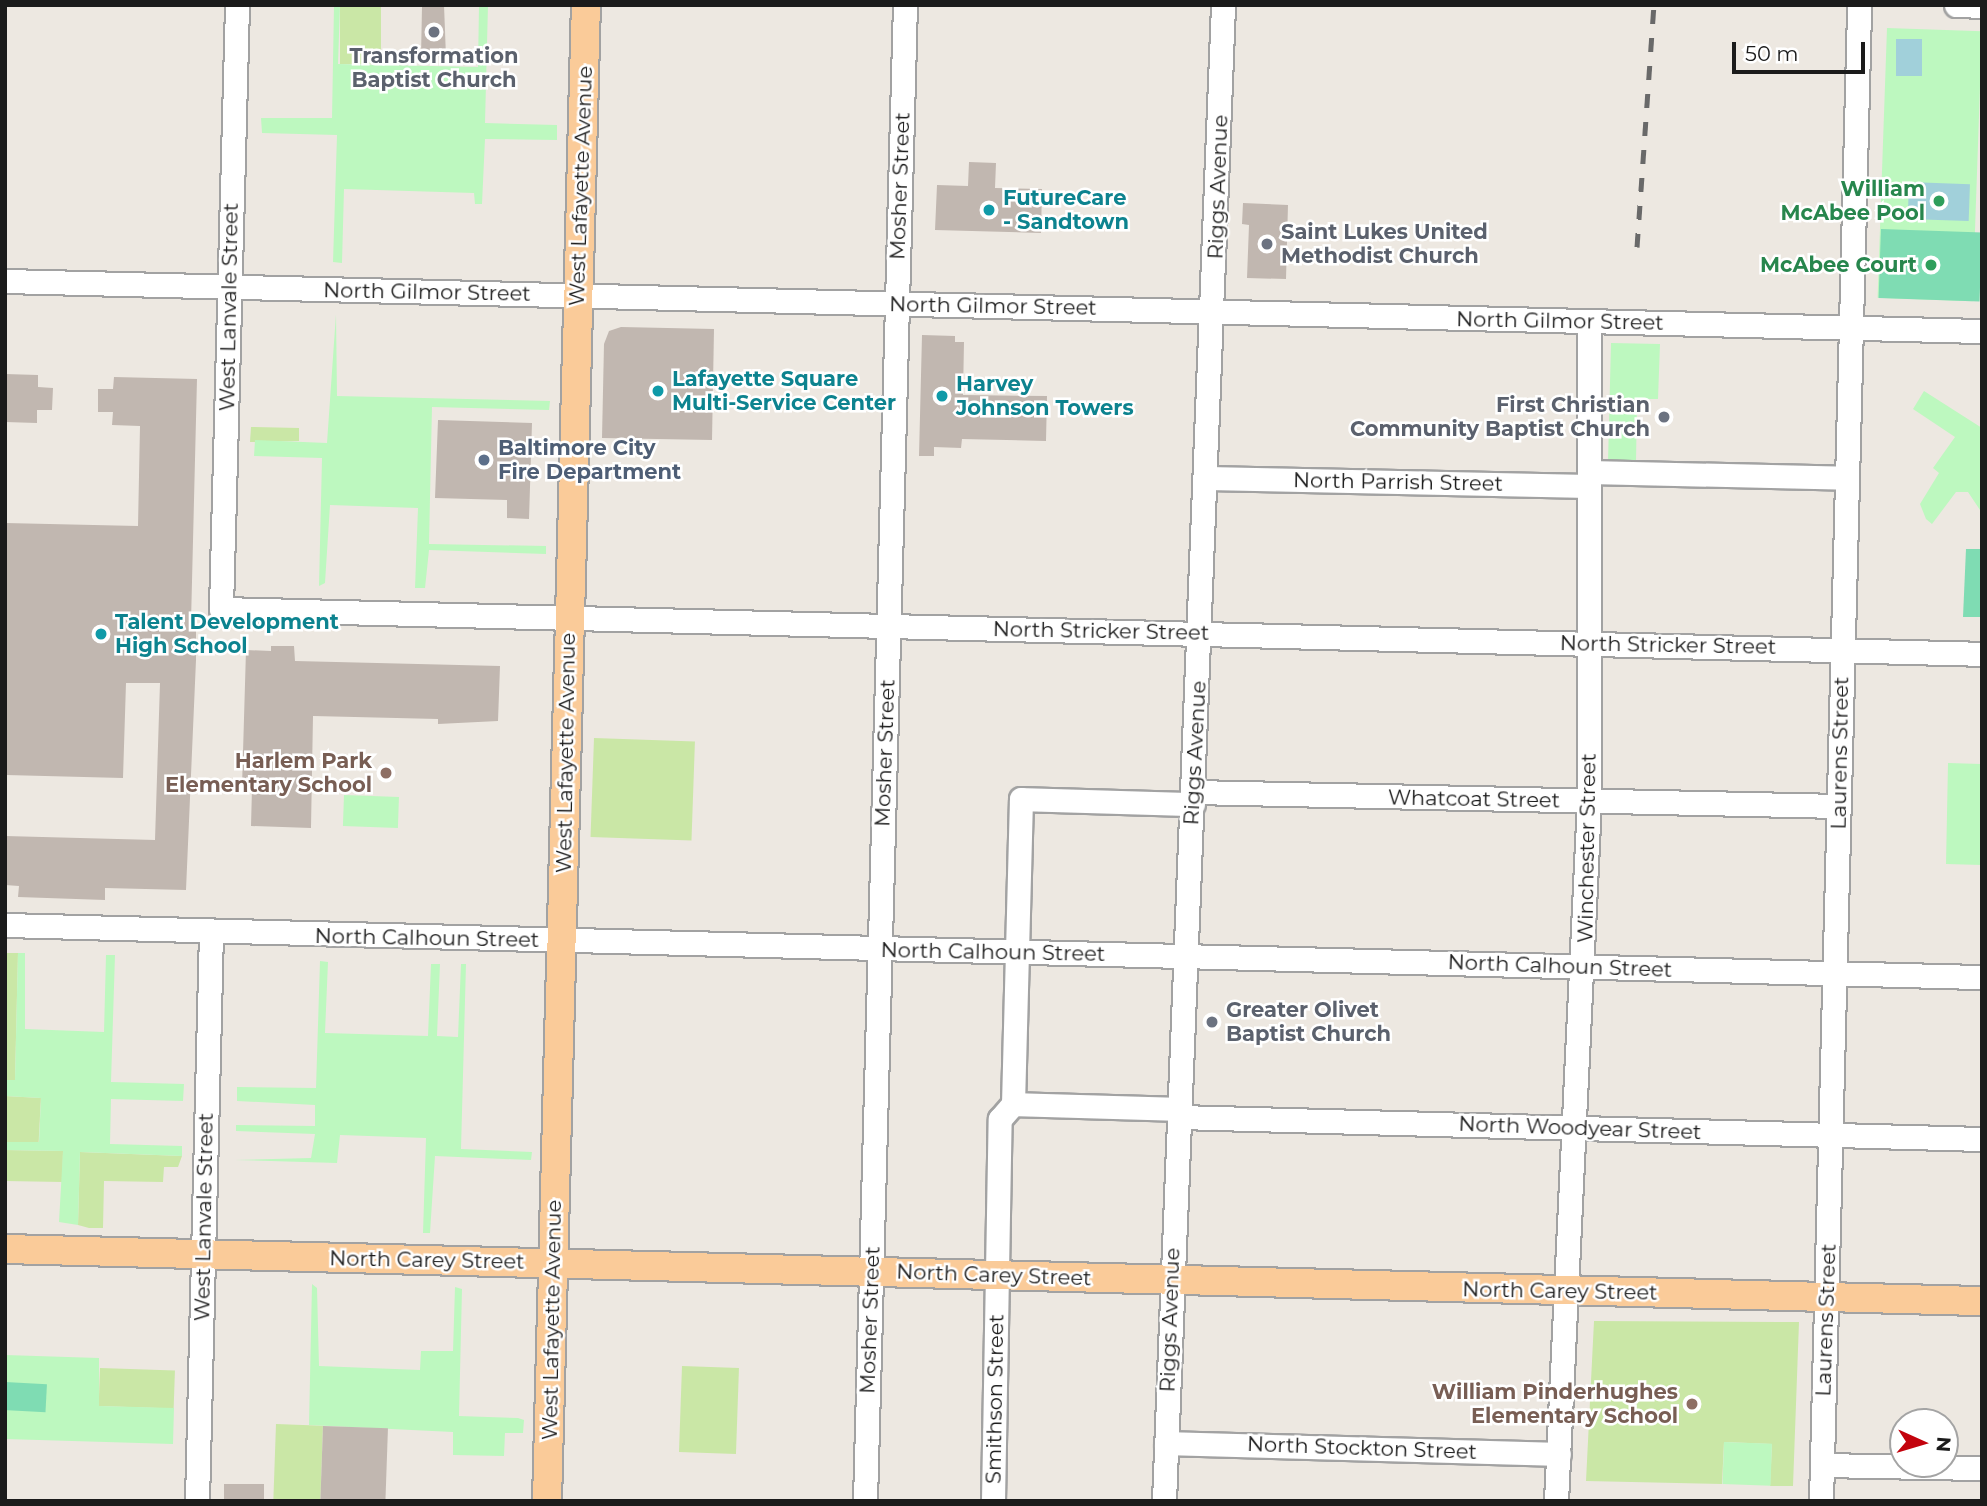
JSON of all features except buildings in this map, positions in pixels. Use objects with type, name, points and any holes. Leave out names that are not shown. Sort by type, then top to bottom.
[{"type":"main road","name":"West Lafayette Avenue","points":[[548,1501],[586,5]]},
{"type":"main road","name":"North Carey Street","points":[[5,1250],[1982,1301]]},
{"type":"street","name":"West Lanvale Street","points":[[221,609],[237,5]]},
{"type":"street","name":"Mosher Street","points":[[865,1501],[905,5]]},
{"type":"street","name":"Riggs Avenue","points":[[1164,1501],[1214,312],[1223,5]]},
{"type":"street","name":"Laurens Street","points":[[1821,1501],[1859,5]]},
{"type":"street","points":[[1956,5],[1982,6]]},
{"type":"street","name":"North Gilmor Street","points":[[5,281],[1982,331]]},
{"type":"street","name":"Winchester Street","points":[[1556,1501],[1577,1128],[1589,801],[1589,321]]},
{"type":"street","name":"North Parrish Street","points":[[1207,478],[1847,478]]},
{"type":"street","name":"North Stricker Street","points":[[221,609],[1982,654]]},
{"type":"street","name":"Whatcoat Street","points":[[1021,799],[1589,801],[1839,806]]},
{"type":"street","name":"Smithson Street","points":[[993,1501],[1000,1119],[1013,1104],[1021,799]]},
{"type":"street","name":"North Calhoun Street","points":[[5,925],[211,933],[1982,977]]},
{"type":"street","name":"West Lanvale Street","points":[[197,1501],[211,933]]},
{"type":"street","name":"North Woodyear Street","points":[[1013,1104],[1577,1128],[1982,1139]]},
{"type":"street","name":"North Stockton Street","points":[[1166,1443],[1559,1454]]},
{"type":"street","points":[[1822,1465],[1982,1468]]},
{"type":"green space","points":[[334,5],[340,5],[338,64],[478,67],[479,5],[488,5],[485,123],[557,125],[557,140],[485,139],[482,204],[475,204],[474,193],[344,189],[342,263],[333,262],[337,135],[262,133],[261,118],[332,118]]},
{"type":"green space","points":[[340,5],[381,5],[381,64],[340,64]]},
{"type":"green space","points":[[1887,28],[1982,31],[1973,301],[1878,298]]},
{"type":"green space","name":"McAbee Court","points":[[1881,229],[1982,233],[1980,301],[1879,298]]},
{"type":"green space","points":[[336,314],[337,396],[550,401],[549,410],[432,407],[429,544],[546,546],[546,554],[429,550],[425,588],[415,588],[418,508],[330,505],[325,583],[319,586],[322,458],[254,456],[255,440],[327,443]]},
{"type":"green space","points":[[1611,343],[1660,344],[1658,399],[1637,399],[1636,463],[1608,462]]},
{"type":"green space","points":[[1924,391],[1982,428],[1982,513],[1968,492],[1956,492],[1932,524],[1926,519],[1920,504],[1939,473],[1933,468],[1955,437],[1913,409]]},
{"type":"green space","points":[[251,427],[299,428],[299,441],[250,442]]},
{"type":"green space","points":[[1966,549],[1982,549],[1982,617],[1963,617]]},
{"type":"green space","points":[[594,738],[695,742],[691,840],[591,837]]},
{"type":"green space","points":[[1982,738],[1982,865],[1946,864],[1948,763],[1981,764]]},
{"type":"green space","points":[[344,795],[399,797],[398,828],[343,826]]},
{"type":"green space","points":[[5,953],[18,953],[15,1080],[5,1080]]},
{"type":"green space","points":[[18,953],[25,953],[25,1029],[104,1032],[106,955],[115,955],[111,1082],[184,1084],[183,1101],[111,1099],[110,1144],[182,1146],[182,1156],[80,1152],[78,1225],[59,1222],[63,1151],[5,1150],[5,1142],[39,1142],[41,1098],[5,1096],[5,1080],[15,1080]]},
{"type":"green space","points":[[320,961],[328,962],[325,1033],[428,1036],[431,964],[440,964],[437,1036],[458,1037],[461,964],[466,964],[461,1149],[532,1152],[531,1160],[435,1156],[430,1233],[423,1233],[426,1138],[340,1135],[337,1163],[235,1160],[311,1158],[315,1134],[236,1131],[236,1125],[315,1126],[315,1105],[237,1101],[237,1087],[316,1088]]},
{"type":"green space","points":[[5,1096],[41,1098],[39,1144],[5,1142]]},
{"type":"green space","points":[[5,1150],[63,1151],[62,1182],[5,1181]]},
{"type":"green space","points":[[80,1152],[182,1156],[178,1167],[164,1167],[163,1182],[104,1181],[103,1228],[89,1228],[78,1225]]},
{"type":"green space","points":[[312,1284],[317,1288],[319,1366],[420,1370],[421,1351],[453,1351],[455,1287],[462,1289],[459,1416],[518,1418],[524,1420],[523,1433],[505,1433],[504,1456],[453,1455],[453,1432],[309,1425]]},
{"type":"green space","name":"William Pinderhughes Elementary School","points":[[1594,1321],[1799,1322],[1793,1486],[1770,1486],[1772,1444],[1724,1442],[1722,1484],[1586,1481]]},
{"type":"green space","points":[[5,1355],[99,1358],[99,1406],[174,1408],[173,1444],[5,1439]]},
{"type":"green space","points":[[682,1366],[739,1368],[736,1454],[679,1452]]},
{"type":"green space","points":[[100,1368],[175,1371],[174,1409],[99,1406]]},
{"type":"green space","points":[[5,1382],[47,1384],[45,1412],[5,1410]]},
{"type":"green space","points":[[276,1424],[323,1426],[320,1501],[273,1501]]},
{"type":"green space","points":[[1724,1442],[1772,1444],[1771,1486],[1723,1484]]},
{"type":"water","points":[[1896,39],[1922,39],[1922,76],[1896,76]]},
{"type":"water","name":"William McAbee Pool","points":[[1909,182],[1970,184],[1969,221],[1908,219]]},
{"type":"railway","points":[[1637,247],[1654,5]]},
{"type":"place","name":"Transformation Baptist Church","points":[[434,32]]},
{"type":"place","name":"William McAbee Pool","points":[[1939,201]]},
{"type":"place","name":"FutureCare - Sandtown","points":[[989,210]]},
{"type":"place","name":"Saint Lukes United Methodist Church","points":[[1267,244]]},
{"type":"place","name":"McAbee Court","points":[[1931,265]]},
{"type":"place","name":"Lafayette Square Multi-Service Center","points":[[658,391]]},
{"type":"place","name":"Harvey Johnson Towers","points":[[942,396]]},
{"type":"place","name":"First Christian Community Baptist Church","points":[[1664,417]]},
{"type":"place","name":"Baltimore City Fire Department","points":[[484,460]]},
{"type":"place","name":"Talent Development High School","points":[[101,634]]},
{"type":"place","name":"Harlem Park Elementary School","points":[[386,773]]},
{"type":"place","name":"Greater Olivet Baptist Church","points":[[1212,1022]]},
{"type":"place","name":"William Pinderhughes Elementary School","points":[[1692,1404]]}]
